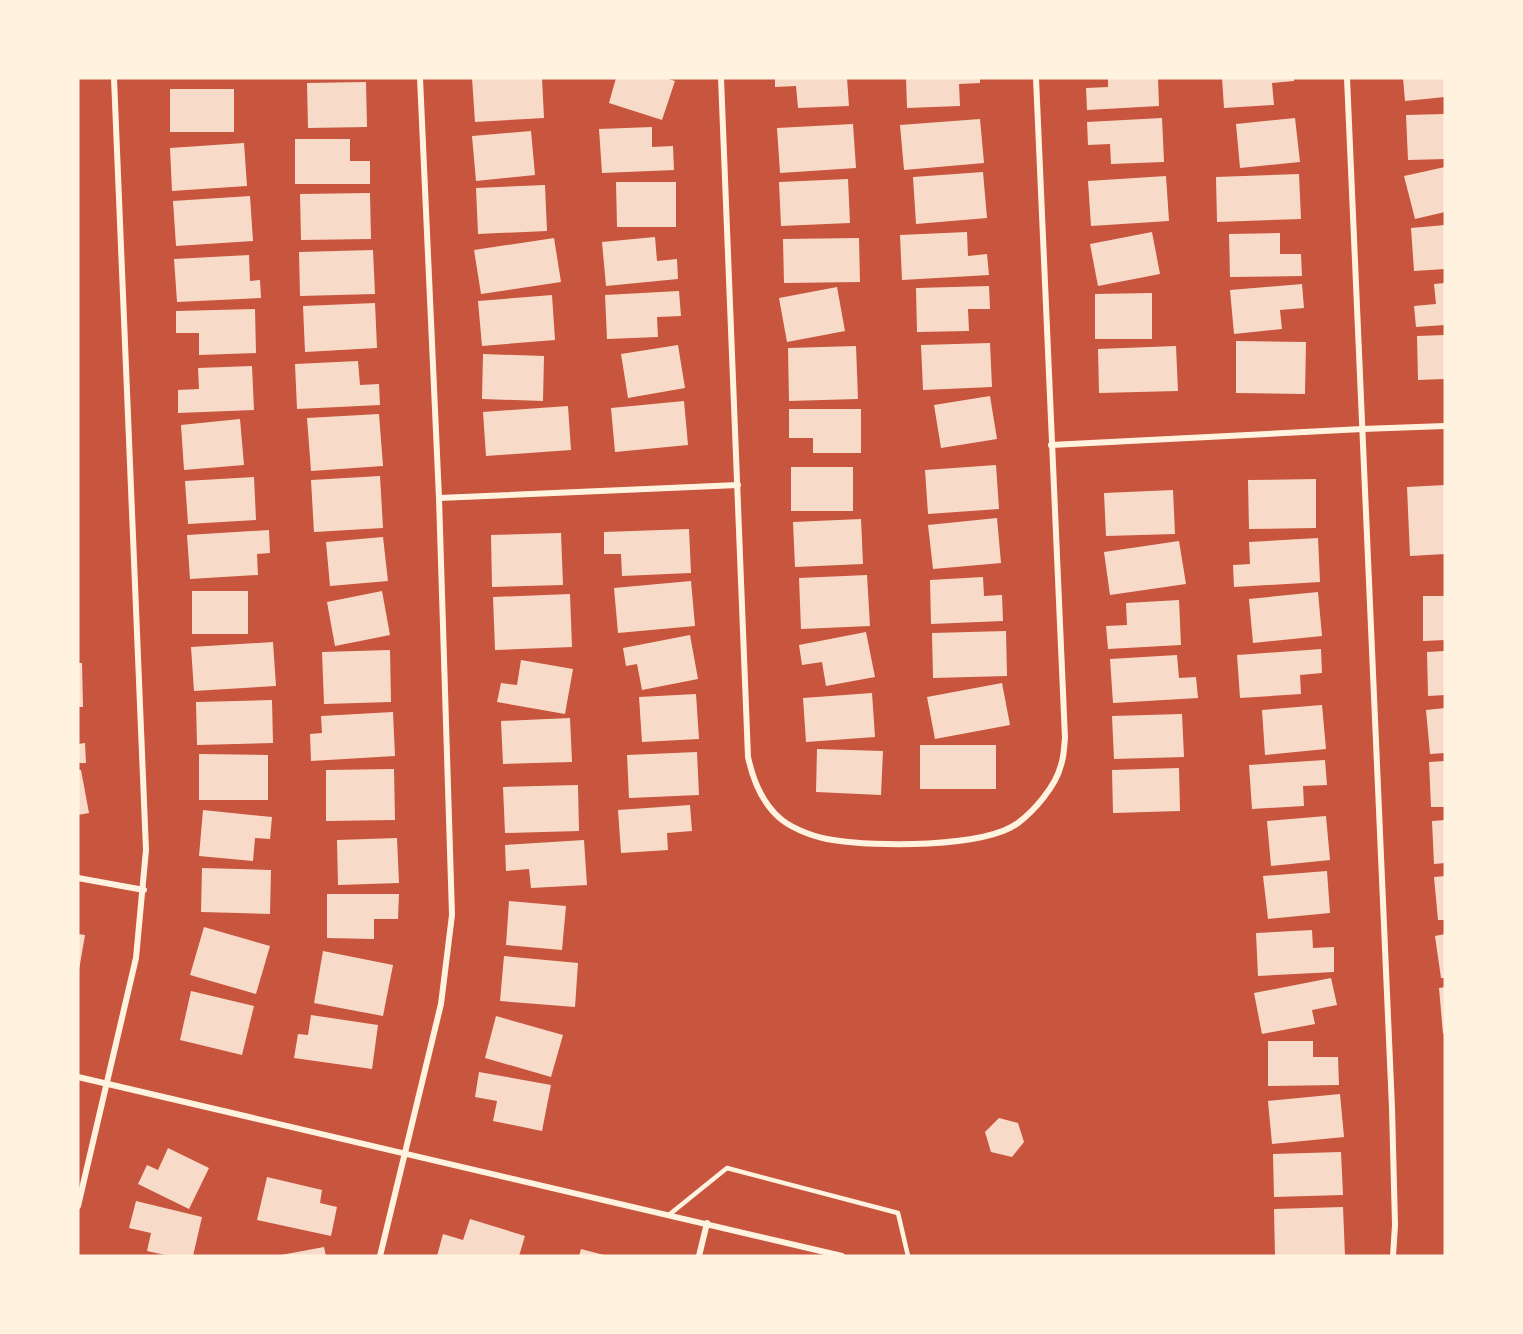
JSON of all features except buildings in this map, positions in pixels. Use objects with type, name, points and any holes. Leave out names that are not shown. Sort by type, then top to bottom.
[{"type":"street","points":[[78,1206],[136,958],[146,850],[114,78]]},
{"type":"street","points":[[380,1256],[441,1004],[452,915],[440,498],[420,78]]},
{"type":"street","points":[[721,78],[748,757],[753,778],[767,802],[782,820],[805,832],[832,840],[913,845],[976,839],[1016,825],[1041,802],[1061,767],[1065,738],[1036,78]]},
{"type":"street","points":[[1347,78],[1392,1119],[1395,1225],[1393,1256]]},
{"type":"street","points":[[1051,445],[1445,426]]},
{"type":"street","points":[[440,498],[738,485]]},
{"type":"street","points":[[78,878],[144,890]]},
{"type":"street","points":[[78,1077],[842,1256]]},
{"type":"street","points":[[699,1256],[707,1223]]},
{"type":"lane","points":[[670,1214],[727,1168],[898,1213],[908,1256]]}]
